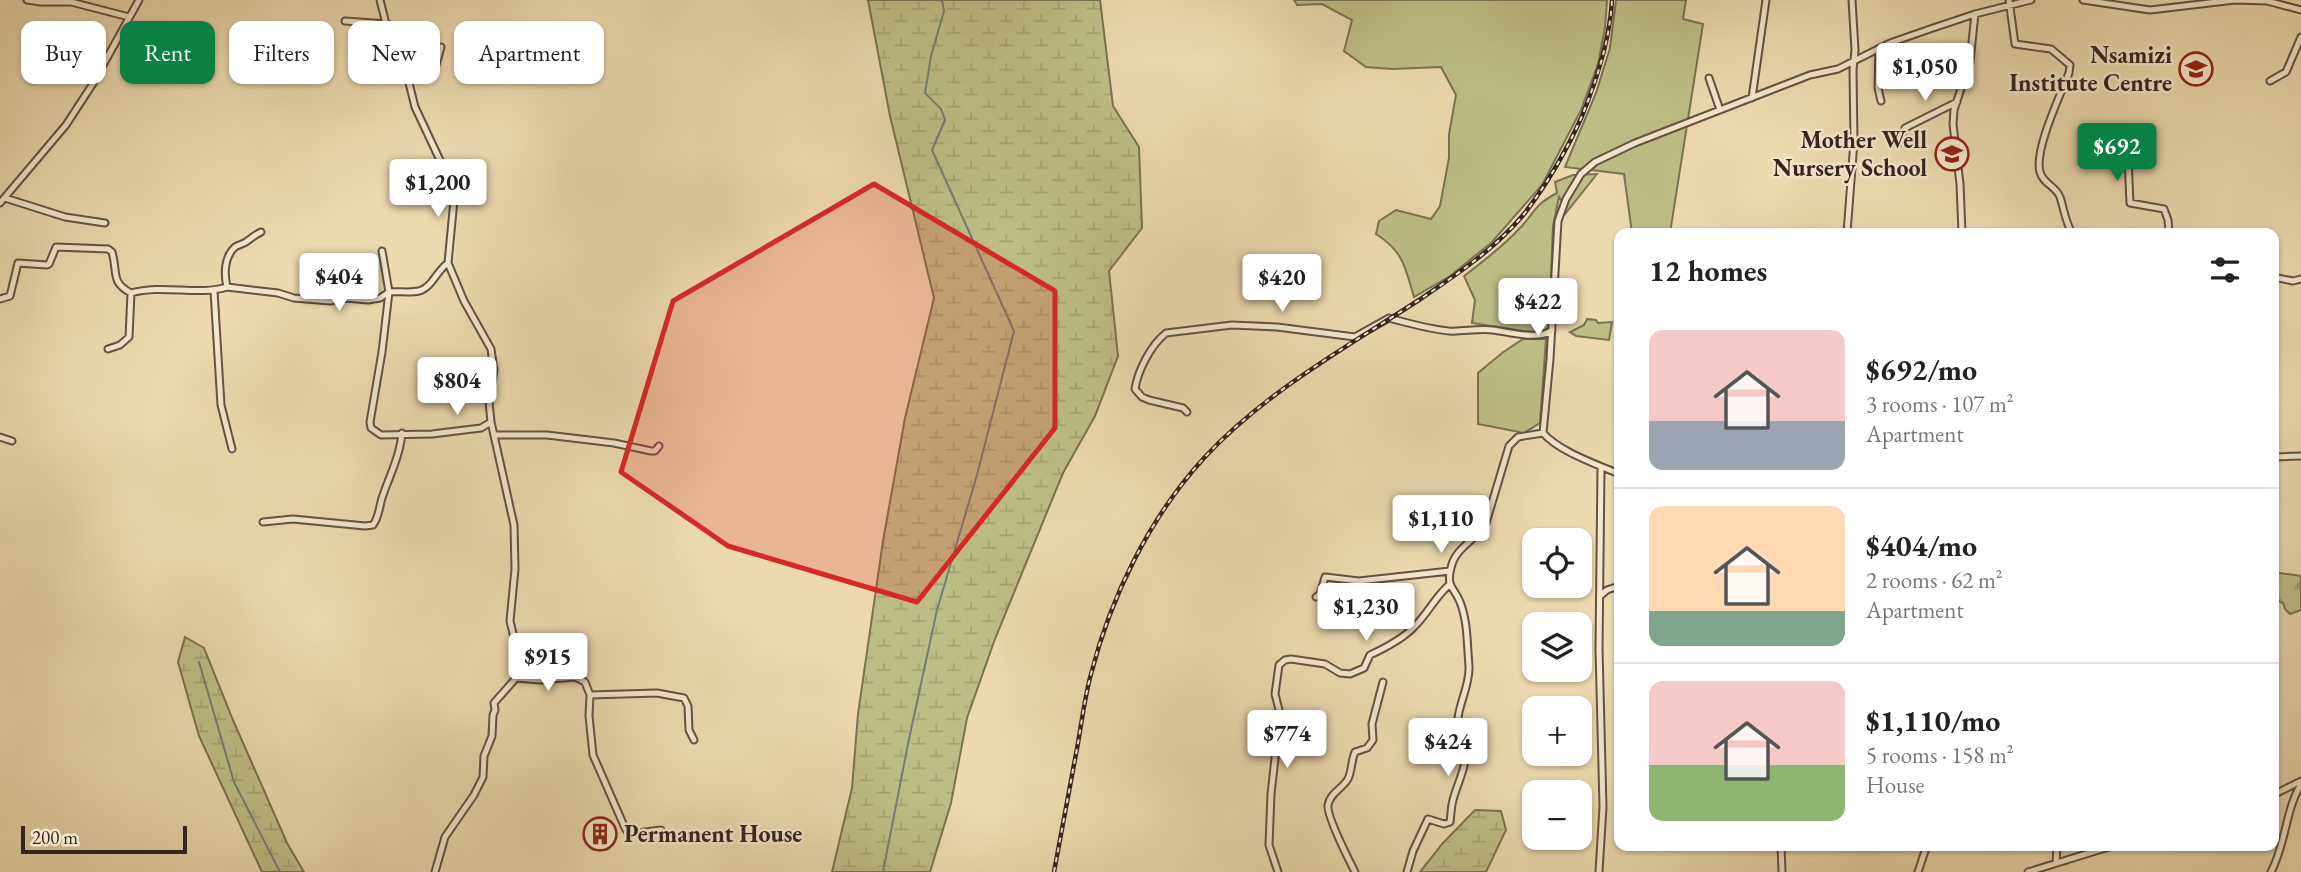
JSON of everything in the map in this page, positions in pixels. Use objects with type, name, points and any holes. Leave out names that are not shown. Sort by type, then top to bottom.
[{"type":"street","points":[[27,0],[71,2],[129,17]]},
{"type":"street","points":[[0,203],[66,125],[92,85],[139,0]]},
{"type":"street","points":[[380,0],[387,21]]},
{"type":"street","points":[[1752,98],[1766,0]]},
{"type":"street","points":[[1847,228],[1854,141],[1855,60],[1852,0]]},
{"type":"street","points":[[1544,433],[1558,221],[1566,199],[1581,174],[1590,165],[1612,153],[1810,75],[1838,69],[1930,29],[2009,3],[2031,0]]},
{"type":"street","points":[[2083,0],[2137,8],[2166,9],[2235,0],[2267,0],[2301,10]]},
{"type":"street","points":[[2137,0],[2137,8]]},
{"type":"street","points":[[2009,3],[2016,44],[2051,49],[2070,65],[2040,146],[2039,164],[2045,184],[2059,194],[2064,218],[2069,228]]},
{"type":"street","points":[[1962,228],[1960,184],[1952,124],[1970,61],[1975,14]]},
{"type":"street","points":[[2270,81],[2286,72],[2301,37]]},
{"type":"street","points":[[440,53],[442,47]]},
{"type":"street","points":[[1879,49],[1878,88],[1881,101]]},
{"type":"street","points":[[1709,78],[1720,110]]},
{"type":"street","points":[[409,84],[415,107],[453,188],[448,262],[464,301],[491,349],[494,370],[489,402],[491,422],[514,525],[510,621],[517,650],[516,678],[494,703],[492,736],[484,756],[483,777],[474,796],[445,837],[435,872]]},
{"type":"street","points":[[1898,144],[1905,128],[1957,102]]},
{"type":"street","points":[[2124,153],[2128,159],[2130,203],[2164,209],[2169,228]]},
{"type":"street","points":[[5,198],[65,217],[105,223]]},
{"type":"street","points":[[226,287],[224,272],[234,248],[261,232]]},
{"type":"street","points":[[0,299],[10,296],[18,263],[47,265],[56,247],[108,249],[114,254],[116,280],[120,287],[131,293],[149,288],[214,291],[226,287],[330,301],[346,298],[368,300],[380,298],[389,292],[421,291],[448,262]]},
{"type":"street","points":[[382,251],[389,292],[371,428],[381,435],[446,433],[481,428],[491,422]]},
{"type":"street","points":[[2279,278],[2293,281],[2301,279]]},
{"type":"street","points":[[214,291],[221,405],[232,449]]},
{"type":"street","points":[[108,349],[120,345],[129,337],[131,293]]},
{"type":"street","points":[[1187,412],[1183,408],[1142,397],[1135,389],[1146,359],[1166,333],[1227,325],[1271,326],[1355,337],[1389,318],[1447,331],[1485,330],[1517,335],[1543,335],[1552,330]]},
{"type":"street","points":[[263,522],[293,519],[373,525],[400,451],[402,433]]},
{"type":"street","points":[[1407,872],[1413,851],[1428,819],[1444,824],[1450,822],[1453,801],[1463,774],[1465,743],[1457,727],[1469,675],[1466,632],[1460,602],[1449,585],[1450,571],[1458,552],[1486,523],[1509,446],[1518,437],[1544,433],[1561,446],[1614,472]]},
{"type":"street","points":[[494,435],[547,435],[614,443],[651,451],[655,451],[659,446]]},
{"type":"street","points":[[0,437],[12,441]]},
{"type":"street","points":[[2279,457],[2301,456]]},
{"type":"street","points":[[1599,872],[1603,807],[1600,715],[1601,468]]},
{"type":"street","points":[[1316,597],[1320,594],[1326,577],[1359,581],[1450,571]]},
{"type":"street","points":[[1278,872],[1269,845],[1271,794],[1278,740],[1279,710],[1275,694],[1279,666],[1285,660],[1291,659],[1325,664],[1343,674],[1362,670],[1370,655],[1380,652],[1413,628],[1449,585]]},
{"type":"street","points":[[1600,596],[1614,588]]},
{"type":"street","points":[[516,678],[540,680],[575,677],[588,686],[593,755],[625,828],[629,834],[634,835],[661,830]]},
{"type":"street","points":[[1355,872],[1329,818],[1327,807],[1333,794],[1349,777],[1355,752],[1367,748],[1371,743],[1383,682]]},
{"type":"street","points":[[590,695],[657,693],[684,698],[688,706],[689,730],[694,740]]},
{"type":"street","points":[[2279,792],[2301,783]]},
{"type":"street","points":[[2271,872],[2283,846],[2295,794],[2301,783]]},
{"type":"street","points":[[1781,851],[1782,872]]},
{"type":"street","points":[[1918,872],[1925,851]]},
{"type":"street","points":[[2056,863],[2057,851]]},
{"type":"street","points":[[2028,872],[2095,851]]},
{"type":"highlighted area","points":[[874,184],[1055,291],[1055,428],[917,602],[728,546],[621,472],[673,301]]},
{"type":"green space","points":[[868,0],[1100,0],[1113,106],[1139,147],[1142,228],[1109,271],[1118,356],[1095,416],[1063,473],[995,639],[967,718],[951,803],[930,872],[832,872],[852,788],[858,714],[883,541],[905,418],[934,298],[890,116]]},
{"type":"green space","points":[[1294,0],[1607,0],[1598,64],[1581,110],[1542,185],[1492,242],[1450,276],[1414,297],[1398,254],[1376,234],[1379,221],[1396,210],[1431,219],[1440,206],[1456,95],[1441,67],[1366,67],[1344,51],[1352,20],[1322,4],[1297,5]]},
{"type":"green space","points":[[1616,0],[1686,0],[1683,19],[1703,24],[1671,228],[1631,228],[1624,174],[1565,167],[1596,93],[1610,48]]},
{"type":"green space","points":[[1597,174],[1565,214],[1559,197],[1553,226],[1550,301],[1552,327],[1538,333],[1472,323],[1475,300],[1464,276],[1507,241],[1539,205],[1557,193],[1555,182],[1573,175]]},
{"type":"green space","points":[[1587,319],[1596,320],[1598,323],[1612,322],[1609,340],[1576,336],[1570,332],[1584,325]]},
{"type":"green space","points":[[1523,339],[1546,339],[1540,423],[1524,433],[1478,424],[1478,373]]},
{"type":"green space","points":[[2279,573],[2301,576],[2301,610],[2290,614],[2279,601]]},
{"type":"green space","points":[[185,637],[204,648],[287,843],[304,872],[262,872],[199,736],[178,662]]},
{"type":"green space","points":[[1475,810],[1501,811],[1506,830],[1486,872],[1420,872],[1443,843]]},
{"type":"waterway","points":[[883,872],[937,610],[977,475],[1014,331],[932,150],[945,120],[941,109],[925,93],[931,56],[944,11],[942,0]]},
{"type":"waterway","points":[[199,662],[234,782],[280,872]]},
{"type":"railway","points":[[1054,872],[1087,691],[1099,645],[1121,587],[1166,506],[1204,458],[1252,413],[1306,373],[1461,271],[1513,227],[1556,167],[1582,116],[1602,59],[1612,0]]},
{"type":"place","name":"Nsamizi Institute Centre","points":[[2196,69]]},
{"type":"place","name":"Mother Well Nursery School","points":[[1952,154]]},
{"type":"place","name":"Permanent House","points":[[600,834]]}]
